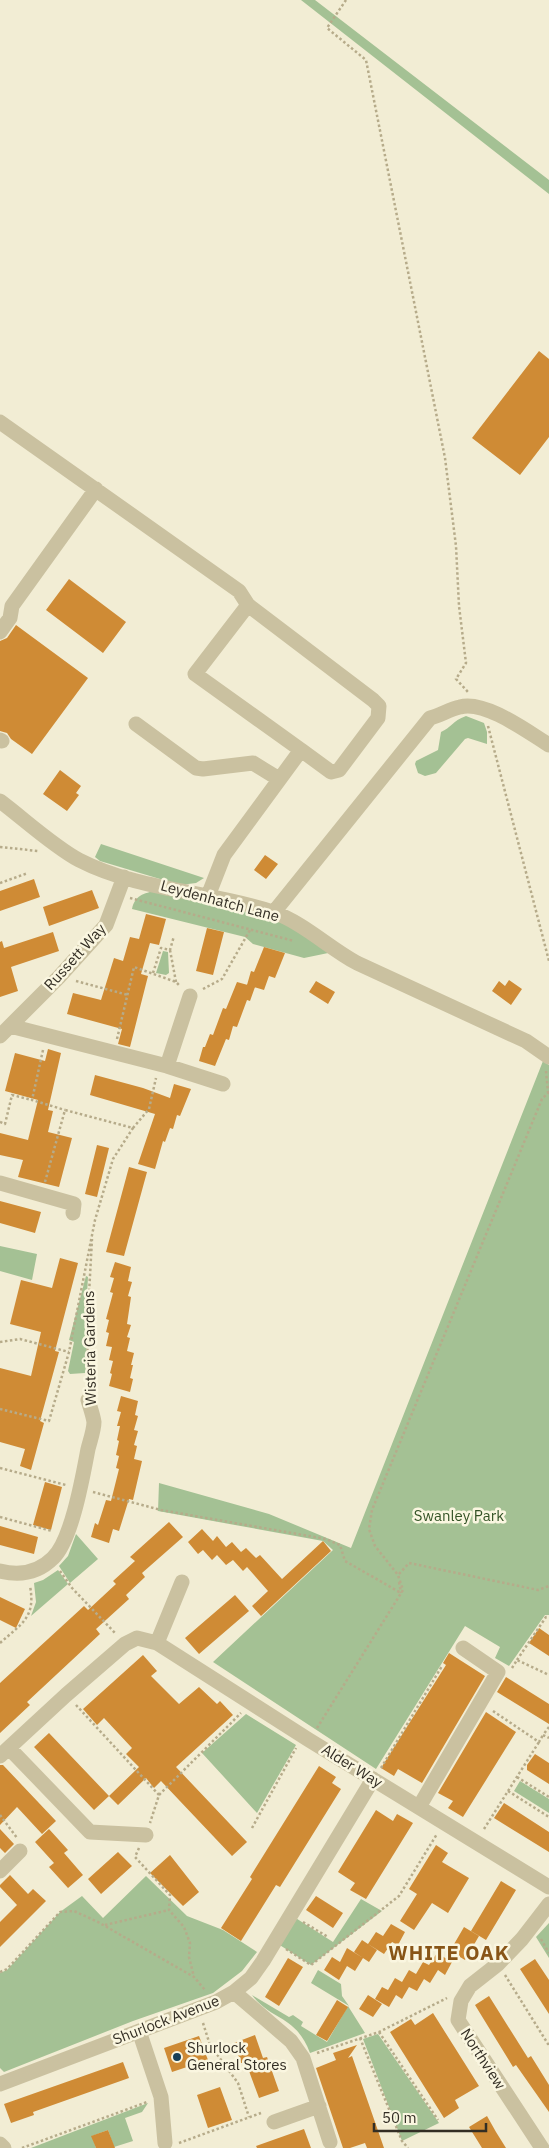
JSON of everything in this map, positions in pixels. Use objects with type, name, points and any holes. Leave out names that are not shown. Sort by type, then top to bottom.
[{"type":"street","points":[[0,422],[239,591],[248,605],[373,700],[378,706],[378,718],[339,770],[331,772],[195,674],[248,605]]},
{"type":"street","points":[[0,632],[10,618],[12,606],[96,489]]},
{"type":"street","points":[[274,912],[430,718],[446,714],[460,707],[472,706],[503,717],[549,745]]},
{"type":"street","points":[[136,724],[196,768],[203,769],[253,763],[279,779]]},
{"type":"street","points":[[208,896],[224,855],[301,750]]},
{"type":"street","name":"Leydenhatch Lane","points":[[0,801],[80,860],[124,877],[274,912],[307,930],[338,953],[526,1041],[549,1057]]},
{"type":"street","name":"Russett Way","points":[[5,1031],[106,926],[124,877]]},
{"type":"street","points":[[163,1065],[190,996]]},
{"type":"street","name":"Russett Way","points":[[5,1031],[46,1036],[163,1065],[223,1084]]},
{"type":"street","points":[[0,1183],[74,1204],[73,1213]]},
{"type":"street","name":"Wisteria Gardens","points":[[54,1558],[66,1535],[80,1488],[94,1423],[88,1400]]},
{"type":"street","points":[[0,1571],[12,1574],[27,1573],[40,1568],[54,1558]]},
{"type":"street","points":[[157,1643],[182,1582]]},
{"type":"street","name":"Alder Way","points":[[125,1644],[137,1638],[157,1643],[373,1780],[549,1887]]},
{"type":"street","points":[[125,1644],[4,1752],[90,1832],[146,1835]]},
{"type":"street","points":[[419,1807],[498,1672],[463,1648]]},
{"type":"street","name":"Shurlock Avenue","points":[[0,2084],[198,2010],[234,1992],[251,1978],[264,1961],[373,1780]]},
{"type":"street","points":[[0,1871],[20,1851]]},
{"type":"street","name":"Northview","points":[[544,2146],[458,2020],[461,2001],[470,1986],[498,1964],[522,1940],[549,1904]]},
{"type":"street","points":[[234,1992],[291,2041],[304,2058],[330,2142]]},
{"type":"street","points":[[139,2031],[161,2097],[165,2144]]},
{"type":"street","points":[[274,2122],[319,2106]]},
{"type":"street","points":[[0,2144],[4,2148]]},
{"type":"path","points":[[346,0],[326,28],[366,60],[445,458]]},
{"type":"path","points":[[0,847],[44,852]]},
{"type":"path","points":[[0,883],[28,872]]},
{"type":"path","points":[[117,894],[296,941]]},
{"type":"path","points":[[113,1053],[134,967],[176,982],[190,996],[222,979],[250,930]]},
{"type":"path","points":[[174,936],[170,950],[176,982]]},
{"type":"path","points":[[153,973],[161,948],[170,950]]},
{"type":"path","points":[[59,977],[128,994]]},
{"type":"path","points":[[32,1100],[46,1036]]},
{"type":"path","points":[[0,1409],[49,1421],[69,1352],[95,1220],[113,1159],[133,1128],[149,1109],[163,1065]]},
{"type":"path","points":[[252,1828],[306,1738],[400,1593],[398,1575],[375,1546],[369,1529],[372,1510],[542,1099],[549,1092]]},
{"type":"path","points":[[0,1122],[5,1124],[12,1095],[133,1128]]},
{"type":"path","points":[[42,1195],[65,1110]]},
{"type":"path","points":[[73,1213],[95,1220]]},
{"type":"path","name":"Wisteria Gardens","points":[[88,1400],[87,1332],[91,1252],[95,1220]]},
{"type":"path","points":[[0,1342],[20,1339],[69,1352]]},
{"type":"path","points":[[148,1506],[326,1540],[340,1545],[344,1561],[400,1593]]},
{"type":"path","points":[[0,1518],[66,1535]]},
{"type":"path","points":[[54,1558],[57,1566],[72,1588],[125,1644]]},
{"type":"path","points":[[398,1575],[409,1563],[538,1590],[549,1586]]},
{"type":"path","points":[[0,1643],[27,1619],[33,1600],[29,1581]]},
{"type":"path","points":[[498,1672],[506,1676],[546,1616],[549,1617]]},
{"type":"path","points":[[517,1660],[549,1675]]},
{"type":"path","points":[[373,1780],[442,1666]]},
{"type":"path","points":[[66,1695],[159,1795]]},
{"type":"path","points":[[194,1977],[189,1957],[190,1942],[184,1928],[169,1910],[170,1895],[135,1857],[146,1835],[159,1795],[251,1703]]},
{"type":"path","points":[[481,1704],[539,1742]]},
{"type":"path","points":[[476,1842],[549,1727]]},
{"type":"path","points":[[543,1735],[549,1738]]},
{"type":"path","points":[[517,1777],[549,1797]]},
{"type":"path","points":[[508,1791],[549,1817]]},
{"type":"path","points":[[0,1816],[18,1839],[20,1851]]},
{"type":"path","points":[[274,1942],[311,1965],[399,1896],[444,1823]]},
{"type":"path","points":[[104,1925],[169,1910]]},
{"type":"path","points":[[0,1972],[7,1969],[60,1912],[74,1911],[104,1925],[194,1977],[216,2002]]},
{"type":"path","points":[[291,1914],[328,1937]]},
{"type":"path","points":[[498,1964],[549,2043]]},
{"type":"path","points":[[304,2058],[379,2032],[470,1986]]},
{"type":"path","points":[[165,2144],[176,2144],[249,2117],[238,2083],[210,2045],[198,2010]]},
{"type":"path","points":[[379,2032],[438,2120]]},
{"type":"path","points":[[360,2038],[402,2141],[408,2148]]},
{"type":"path","points":[[22,2148],[161,2097]]},
{"type":"green space","points":[[301,0],[315,0],[549,180],[549,194]]},
{"type":"green space","points":[[466,716],[484,723],[487,732],[487,744],[468,738],[465,739],[436,773],[425,776],[418,773],[416,761],[438,750],[441,732]]},
{"type":"green space","points":[[101,844],[204,878],[196,883],[180,885],[100,861],[95,857]]},
{"type":"green space","points":[[157,890],[266,916],[290,926],[333,952],[304,958],[253,944],[245,937],[132,909],[133,904],[138,898]]},
{"type":"green space","points":[[163,951],[168,952],[169,973],[166,975],[156,973]]},
{"type":"green space","name":"Swanley Park","points":[[543,1061],[549,1065],[549,1615],[545,1615],[509,1666],[495,1658],[500,1647],[465,1626],[376,1769],[213,1662],[333,1550],[323,1541],[158,1511],[159,1483],[269,1514],[351,1548]]},
{"type":"green space","points":[[0,1246],[37,1254],[32,1280],[0,1271]]},
{"type":"green space","points":[[86,1276],[88,1277],[86,1311],[87,1369],[85,1373],[70,1374],[68,1371],[74,1342],[69,1340]]},
{"type":"green space","points":[[76,1534],[98,1559],[70,1583],[59,1566],[68,1556]]},
{"type":"green space","points":[[58,1570],[68,1584],[31,1616],[36,1602],[34,1583],[43,1580]]},
{"type":"green space","points":[[246,1714],[296,1745],[257,1813],[202,1753]]},
{"type":"green space","points":[[520,1781],[549,1799],[549,1813],[514,1791]]},
{"type":"green space","points":[[146,1876],[187,1916],[223,1930],[257,1952],[242,1971],[213,1993],[133,2021],[4,2072],[0,2068],[0,1973],[7,1970],[60,1912],[82,1896],[103,1918]]},
{"type":"green space","points":[[361,1899],[382,1911],[311,1965],[275,1942],[291,1915],[333,1942]]},
{"type":"green space","points":[[549,1923],[549,1958],[536,1937]]},
{"type":"green space","points":[[318,1970],[341,1984],[342,1996],[349,2006],[311,1983]]},
{"type":"green space","points":[[252,1995],[289,2017],[293,2015],[303,2022],[301,2026],[327,2042],[348,2006],[365,2033],[310,2053],[298,2032],[291,2025],[267,2010]]},
{"type":"green space","points":[[378,2034],[439,2123],[402,2141],[363,2039]]},
{"type":"green space","points":[[148,2103],[142,2112],[125,2118],[133,2141],[114,2147],[108,2130],[92,2136],[96,2148],[31,2148]]},
{"type":"building","points":[[539,351],[549,359],[549,437],[520,475],[472,438]]},
{"type":"building","points":[[69,579],[126,622],[103,653],[46,610]]},
{"type":"building","points":[[16,625],[88,678],[32,754],[11,739],[7,733],[0,731],[0,641],[7,638]]},
{"type":"building","points":[[60,770],[81,786],[76,793],[79,795],[67,811],[43,794]]},
{"type":"building","points":[[265,855],[278,864],[266,879],[254,870]]},
{"type":"building","points":[[34,879],[40,897],[0,911],[0,891]]},
{"type":"building","points":[[92,890],[99,908],[49,926],[43,907]]},
{"type":"building","points":[[146,914],[166,919],[159,945],[150,943],[141,974],[148,976],[130,1047],[118,1044],[122,1029],[67,1014],[73,993],[101,1000],[114,958],[123,961],[130,937],[139,939]]},
{"type":"building","points":[[207,928],[224,932],[213,975],[196,971]]},
{"type":"building","points":[[53,932],[59,951],[11,967],[18,991],[0,997],[0,942],[2,941],[4,948]]},
{"type":"building","points":[[264,947],[285,953],[275,978],[269,976],[264,990],[247,985],[251,971],[254,972]]},
{"type":"building","points":[[509,980],[522,989],[511,1005],[492,991],[499,981],[505,986]]},
{"type":"building","points":[[316,981],[335,992],[328,1004],[309,992]]},
{"type":"building","points":[[237,982],[255,987],[250,1001],[247,1000],[237,1027],[233,1026],[229,1040],[226,1039],[215,1066],[199,1061],[203,1047],[205,1047],[210,1034],[213,1035],[223,1008],[226,1009]]},
{"type":"building","points":[[48,1049],[61,1053],[48,1110],[53,1111],[48,1132],[72,1138],[59,1187],[18,1177],[23,1160],[0,1155],[0,1133],[28,1140],[38,1100],[5,1091],[15,1053],[45,1061]]},
{"type":"building","points":[[95,1075],[143,1088],[170,1098],[174,1084],[191,1089],[180,1116],[177,1115],[173,1129],[170,1128],[165,1142],[163,1141],[155,1169],[138,1164],[155,1114],[90,1095]]},
{"type":"building","points":[[97,1145],[109,1148],[97,1197],[85,1194]]},
{"type":"building","points":[[129,1167],[147,1172],[124,1256],[106,1252]]},
{"type":"building","points":[[0,1201],[41,1212],[35,1233],[0,1223]]},
{"type":"building","points":[[60,1258],[78,1263],[55,1351],[59,1352],[40,1421],[44,1423],[31,1470],[20,1466],[25,1449],[0,1442],[0,1368],[31,1376],[41,1332],[10,1324],[21,1280],[52,1288]]},
{"type":"building","points":[[115,1262],[131,1267],[128,1281],[132,1282],[128,1296],[131,1297],[127,1324],[131,1325],[127,1337],[130,1338],[127,1351],[134,1353],[131,1365],[133,1365],[130,1378],[133,1379],[130,1392],[109,1386],[113,1361],[109,1360],[112,1347],[106,1346],[109,1333],[106,1332],[109,1320],[106,1319],[113,1293],[110,1292],[114,1278],[110,1277]]},
{"type":"building","points":[[121,1396],[138,1401],[135,1415],[138,1416],[134,1430],[138,1431],[134,1445],[137,1446],[134,1459],[142,1461],[133,1500],[129,1499],[119,1531],[113,1529],[109,1543],[91,1537],[95,1523],[98,1525],[106,1500],[111,1501],[119,1469],[116,1468],[119,1456],[116,1455],[120,1426],[117,1426],[121,1412],[117,1411]]},
{"type":"building","points":[[45,1482],[62,1487],[51,1530],[33,1525]]},
{"type":"building","points":[[169,1522],[183,1537],[142,1573],[145,1577],[126,1595],[129,1599],[96,1629],[100,1634],[27,1702],[30,1705],[0,1733],[0,1683],[84,1606],[88,1610],[116,1584],[113,1581],[135,1561],[130,1557]]},
{"type":"building","points":[[0,1526],[38,1537],[34,1554],[0,1545]]},
{"type":"building","points":[[202,1529],[213,1541],[217,1536],[226,1547],[232,1542],[241,1552],[246,1548],[256,1558],[260,1555],[282,1579],[323,1541],[331,1551],[261,1616],[252,1606],[268,1591],[247,1567],[243,1571],[233,1560],[226,1565],[217,1555],[212,1560],[203,1550],[198,1554],[188,1542]]},
{"type":"building","points":[[235,1595],[249,1611],[199,1654],[185,1638]]},
{"type":"building","points":[[0,1597],[25,1609],[16,1628],[0,1620]]},
{"type":"building","points":[[539,1628],[549,1635],[549,1656],[529,1643]]},
{"type":"building","points":[[449,1653],[485,1676],[422,1783],[398,1769],[394,1776],[381,1768],[446,1665],[443,1663]]},
{"type":"building","points":[[143,1655],[157,1671],[151,1676],[179,1704],[199,1687],[217,1704],[220,1701],[233,1715],[176,1767],[247,1842],[232,1856],[161,1781],[154,1788],[146,1778],[118,1805],[109,1796],[139,1767],[126,1754],[132,1748],[104,1718],[97,1725],[83,1709]]},
{"type":"building","points":[[506,1677],[549,1704],[549,1724],[497,1692]]},
{"type":"building","points":[[486,1712],[516,1732],[463,1817],[448,1808],[453,1801],[438,1793]]},
{"type":"building","points":[[49,1733],[109,1796],[94,1810],[34,1747]]},
{"type":"building","points":[[535,1754],[549,1763],[549,1784],[527,1770],[527,1765]]},
{"type":"building","points":[[0,1765],[3,1765],[56,1821],[42,1834],[17,1807],[0,1825]]},
{"type":"building","points":[[319,1766],[336,1777],[332,1783],[341,1789],[280,1887],[276,1885],[241,1941],[221,1928],[252,1879],[250,1877]]},
{"type":"building","points":[[504,1803],[549,1832],[549,1852],[494,1818]]},
{"type":"building","points":[[376,1810],[393,1821],[397,1814],[413,1823],[366,1899],[350,1890],[355,1883],[338,1872]]},
{"type":"building","points":[[0,1829],[14,1844],[5,1853],[0,1848]]},
{"type":"building","points":[[49,1829],[68,1850],[64,1853],[83,1875],[68,1888],[49,1867],[54,1863],[35,1842]]},
{"type":"building","points":[[436,1845],[448,1853],[442,1862],[469,1878],[448,1913],[432,1903],[414,1930],[400,1921],[417,1894],[409,1889]]},
{"type":"building","points":[[118,1852],[132,1866],[101,1894],[88,1879]]},
{"type":"building","points":[[170,1855],[199,1892],[183,1906],[150,1873]]},
{"type":"building","points":[[10,1875],[28,1894],[33,1889],[46,1901],[0,1947],[0,1922],[17,1905],[0,1887]]},
{"type":"building","points":[[501,1881],[516,1890],[486,1940],[471,1931]]},
{"type":"building","points":[[316,1896],[343,1913],[333,1928],[306,1910]]},
{"type":"building","points":[[391,1924],[405,1932],[398,1945],[392,1942],[384,1954],[368,1944],[376,1932],[383,1936]]},
{"type":"building","points":[[464,1927],[479,1936],[465,1960],[450,1951]]},
{"type":"building","points":[[362,1940],[377,1950],[369,1962],[354,1952]]},
{"type":"building","points":[[347,1948],[363,1958],[355,1971],[347,1966],[339,1980],[324,1970],[332,1957],[340,1962]]},
{"type":"building","points":[[437,1953],[452,1962],[445,1975],[438,1970],[430,1983],[424,1979],[417,1991],[409,1987],[402,1999],[396,1995],[389,2007],[375,1999],[382,1987],[388,1990],[395,1978],[402,1982],[409,1970],[416,1974],[423,1962],[429,1965]]},
{"type":"building","points":[[288,1958],[303,1967],[279,2006],[265,1997]]},
{"type":"building","points":[[535,1959],[549,1980],[549,2014],[520,1969]]},
{"type":"building","points":[[368,1995],[382,2004],[373,2017],[359,2009]]},
{"type":"building","points":[[489,1996],[528,2058],[531,2056],[549,2085],[549,2112],[516,2065],[513,2067],[475,2005]]},
{"type":"building","points":[[337,2000],[348,2007],[327,2041],[316,2035]]},
{"type":"building","points":[[433,2013],[479,2086],[455,2100],[459,2108],[444,2118],[390,2032],[411,2019],[415,2025]]},
{"type":"building","points":[[255,2035],[263,2058],[267,2057],[279,2091],[259,2098],[246,2063],[241,2063],[234,2043]]},
{"type":"building","points":[[199,2036],[208,2060],[172,2072],[164,2048]]},
{"type":"building","points":[[357,2045],[348,2058],[352,2056],[384,2148],[367,2148],[365,2143],[350,2148],[343,2148],[316,2068],[336,2060],[333,2053]]},
{"type":"building","points":[[123,2062],[129,2078],[33,2112],[34,2115],[11,2123],[4,2104]]},
{"type":"building","points":[[220,2087],[232,2120],[208,2128],[197,2095]]},
{"type":"building","points":[[487,2116],[506,2148],[482,2148],[469,2127]]},
{"type":"building","points":[[304,2129],[311,2148],[257,2148],[256,2146]]},
{"type":"building","points":[[108,2130],[115,2148],[96,2148],[91,2136]]},
{"type":"place","name":"Shurlock General Stores","points":[[177,2057]]},
{"type":"district","name":"WHITE OAK","points":[[449,1953]]}]
